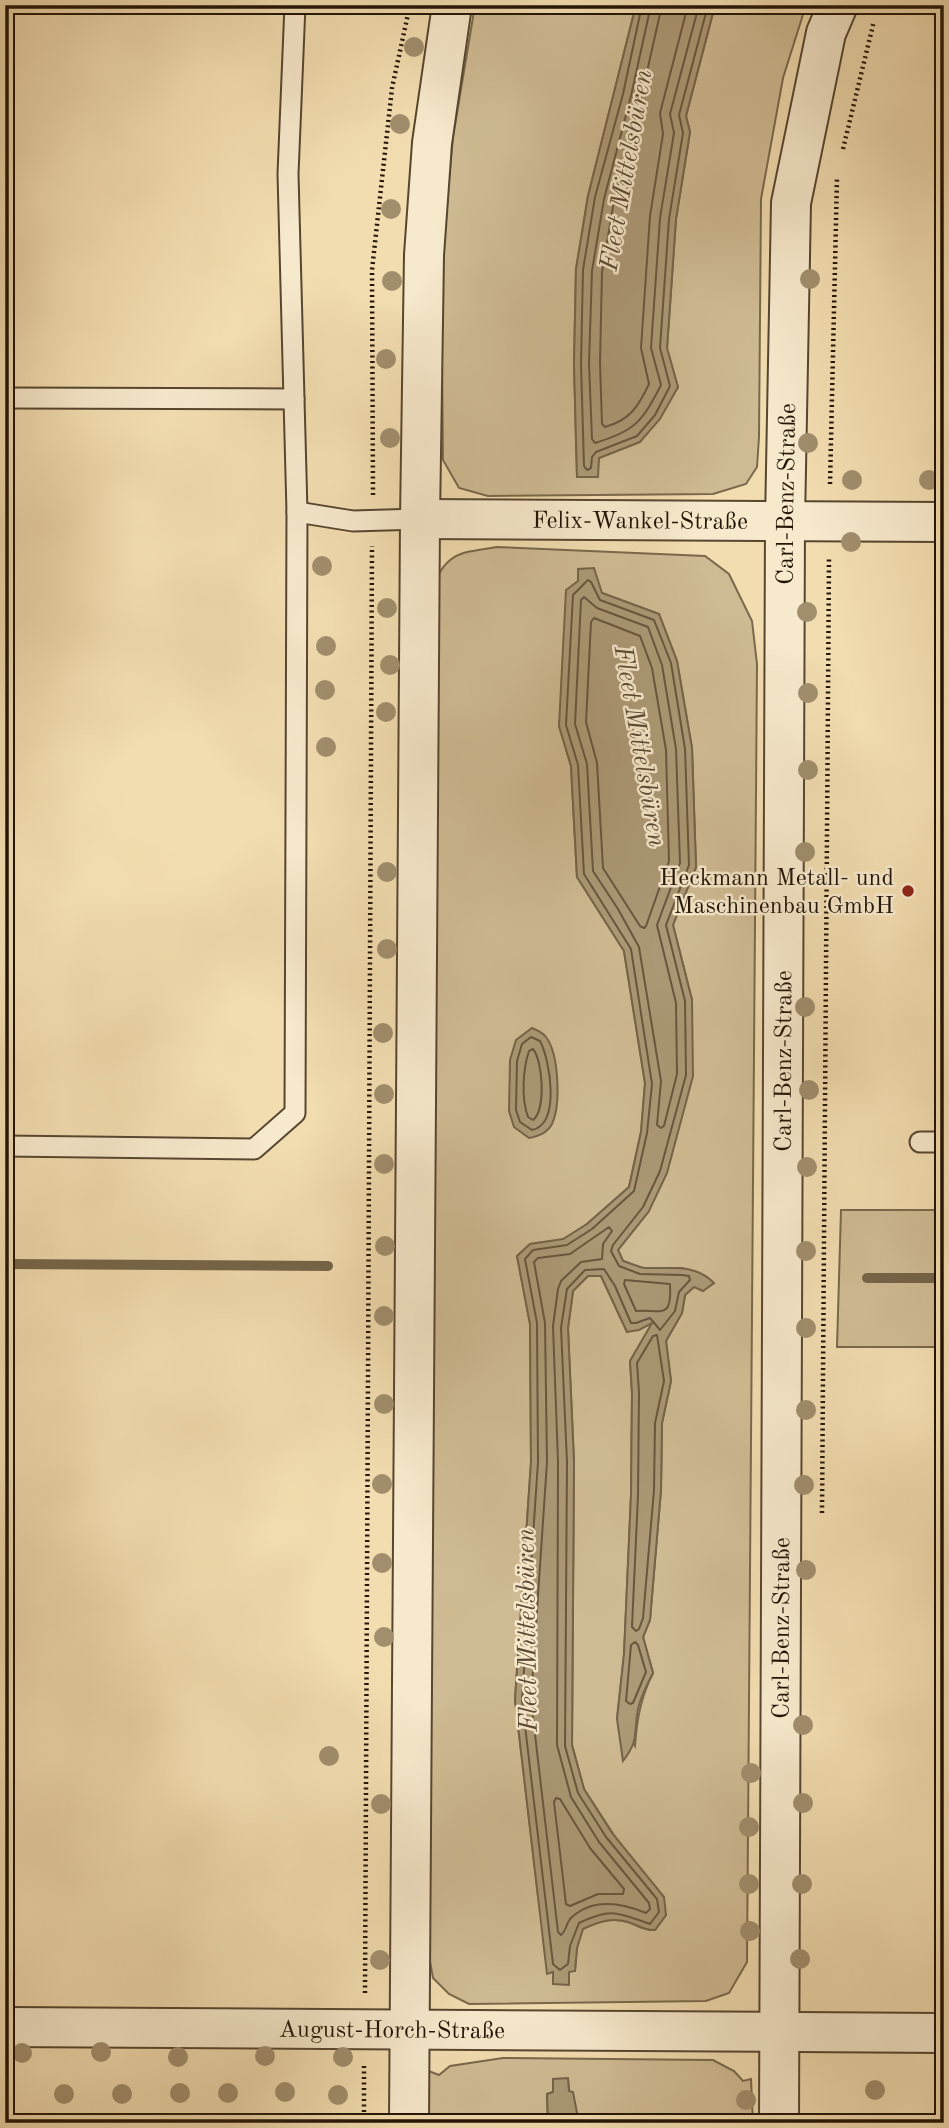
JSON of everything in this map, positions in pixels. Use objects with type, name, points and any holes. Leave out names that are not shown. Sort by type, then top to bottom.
[{"type":"street","points":[[410,2123],[419,519],[425,241],[432,143],[452,5]]},
{"type":"street","name":"Carl-Benz-Straße","points":[[779,2123],[785,523],[791,203],[826,33],[838,5]]},
{"type":"street","name":"Felix-Wankel-Straße","points":[[419,519],[944,522]]},
{"type":"street","name":"August-Horch-Straße","points":[[5,2027],[944,2033]]},
{"type":"lane","points":[[5,1146],[254,1149],[295,1113],[297,512],[288,174],[295,5]]},
{"type":"lane","points":[[5,398],[294,399]]},
{"type":"lane","points":[[297,512],[353,521],[419,519]]},
{"type":"lane","points":[[920,1142],[944,1142]]},
{"type":"path","points":[[364,2123],[372,270],[392,88],[410,5]]},
{"type":"path","points":[[843,150],[877,9]]},
{"type":"path","name":"Carl-Benz-Straße","points":[[822,1519],[829,522],[837,175]]},
{"type":"shaded area","points":[[475,5],[636,5],[588,196],[576,269],[574,364],[577,476],[599,458],[640,442],[678,387],[667,349],[676,219],[690,132],[686,116],[715,5],[806,5],[783,78],[761,199],[759,437],[757,467],[746,484],[713,494],[488,496],[459,488],[443,460],[441,268],[453,137]]},
{"type":"shaded area","points":[[497,547],[705,556],[729,574],[752,621],[757,664],[747,1962],[729,1993],[706,2001],[469,2004],[449,1994],[433,1978],[427,1945],[430,593],[447,562],[462,554]],"holes":[[[578,581],[659,614],[677,661],[692,748],[696,867],[673,925],[692,1000],[649,1211],[618,1250],[623,1261],[641,1268],[683,1268],[694,1287],[685,1295],[682,1313],[666,1341],[671,1381],[662,1423],[661,1490],[650,1620],[643,1637],[653,1673],[640,1708],[635,1746],[617,1719],[624,1654],[631,1495],[630,1361],[653,1322],[627,1332],[601,1276],[588,1276],[573,1291],[568,1328],[574,1462],[572,1745],[584,1789],[666,1915],[655,1930],[615,1920],[599,1922],[582,1929],[575,1971],[553,1971],[538,1896],[515,1700],[531,1462],[530,1324],[517,1256],[530,1244],[563,1240],[587,1224],[629,1187],[641,1132],[645,1083],[624,951],[577,877],[571,766],[559,726]]]},
{"type":"shaded area","points":[[841,1210],[944,1210],[944,1347],[837,1347]]},
{"type":"shaded area","points":[[503,2058],[713,2060],[734,2071],[743,2081],[751,2079],[753,2123],[579,2123],[568,2079],[553,2079],[553,2092],[547,2094],[548,2123],[425,2123],[429,2071],[439,2075],[450,2066]]},
{"type":"water","points":[[636,5],[715,5],[686,116],[690,132],[676,219],[667,348],[678,387],[660,419],[640,442],[599,458],[598,477],[577,477],[574,364],[576,269],[588,196]]},
{"type":"water","points":[[594,568],[602,593],[659,614],[677,661],[692,748],[696,867],[673,925],[692,1000],[693,1076],[667,1173],[649,1211],[618,1250],[623,1261],[636,1266],[690,1270],[699,1272],[714,1283],[703,1291],[694,1287],[685,1295],[682,1313],[666,1341],[671,1381],[662,1423],[661,1490],[650,1620],[643,1637],[653,1673],[639,1704],[634,1741],[623,1761],[617,1719],[624,1654],[631,1495],[630,1361],[652,1323],[639,1330],[627,1332],[601,1276],[588,1276],[573,1291],[568,1328],[574,1462],[572,1745],[584,1789],[612,1833],[664,1897],[666,1915],[655,1930],[616,1920],[599,1922],[583,1929],[577,1948],[575,1971],[569,1972],[569,1985],[553,1984],[553,1972],[547,1974],[515,1700],[531,1462],[530,1324],[517,1256],[530,1244],[563,1239],[587,1224],[629,1187],[641,1132],[645,1083],[624,951],[577,877],[571,766],[559,726],[566,590],[578,581],[578,569]]},
{"type":"water","points":[[532,1028],[545,1036],[554,1055],[557,1105],[548,1130],[529,1138],[514,1127],[509,1111],[510,1060],[516,1040]]},
{"type":"water","points":[[568,2078],[569,2091],[573,2092],[579,2123],[548,2123],[547,2094],[553,2092],[553,2079]]},
{"type":"waterway","name":"Fleet Mittelsbüren","points":[[5,1264],[328,1266]]},
{"type":"waterway","name":"Fleet Mittelsbüren","points":[[867,1278],[944,1278]]},
{"type":"place","name":"Heckmann Metall- und Maschinenbau GmbH","points":[[908,891]]}]
